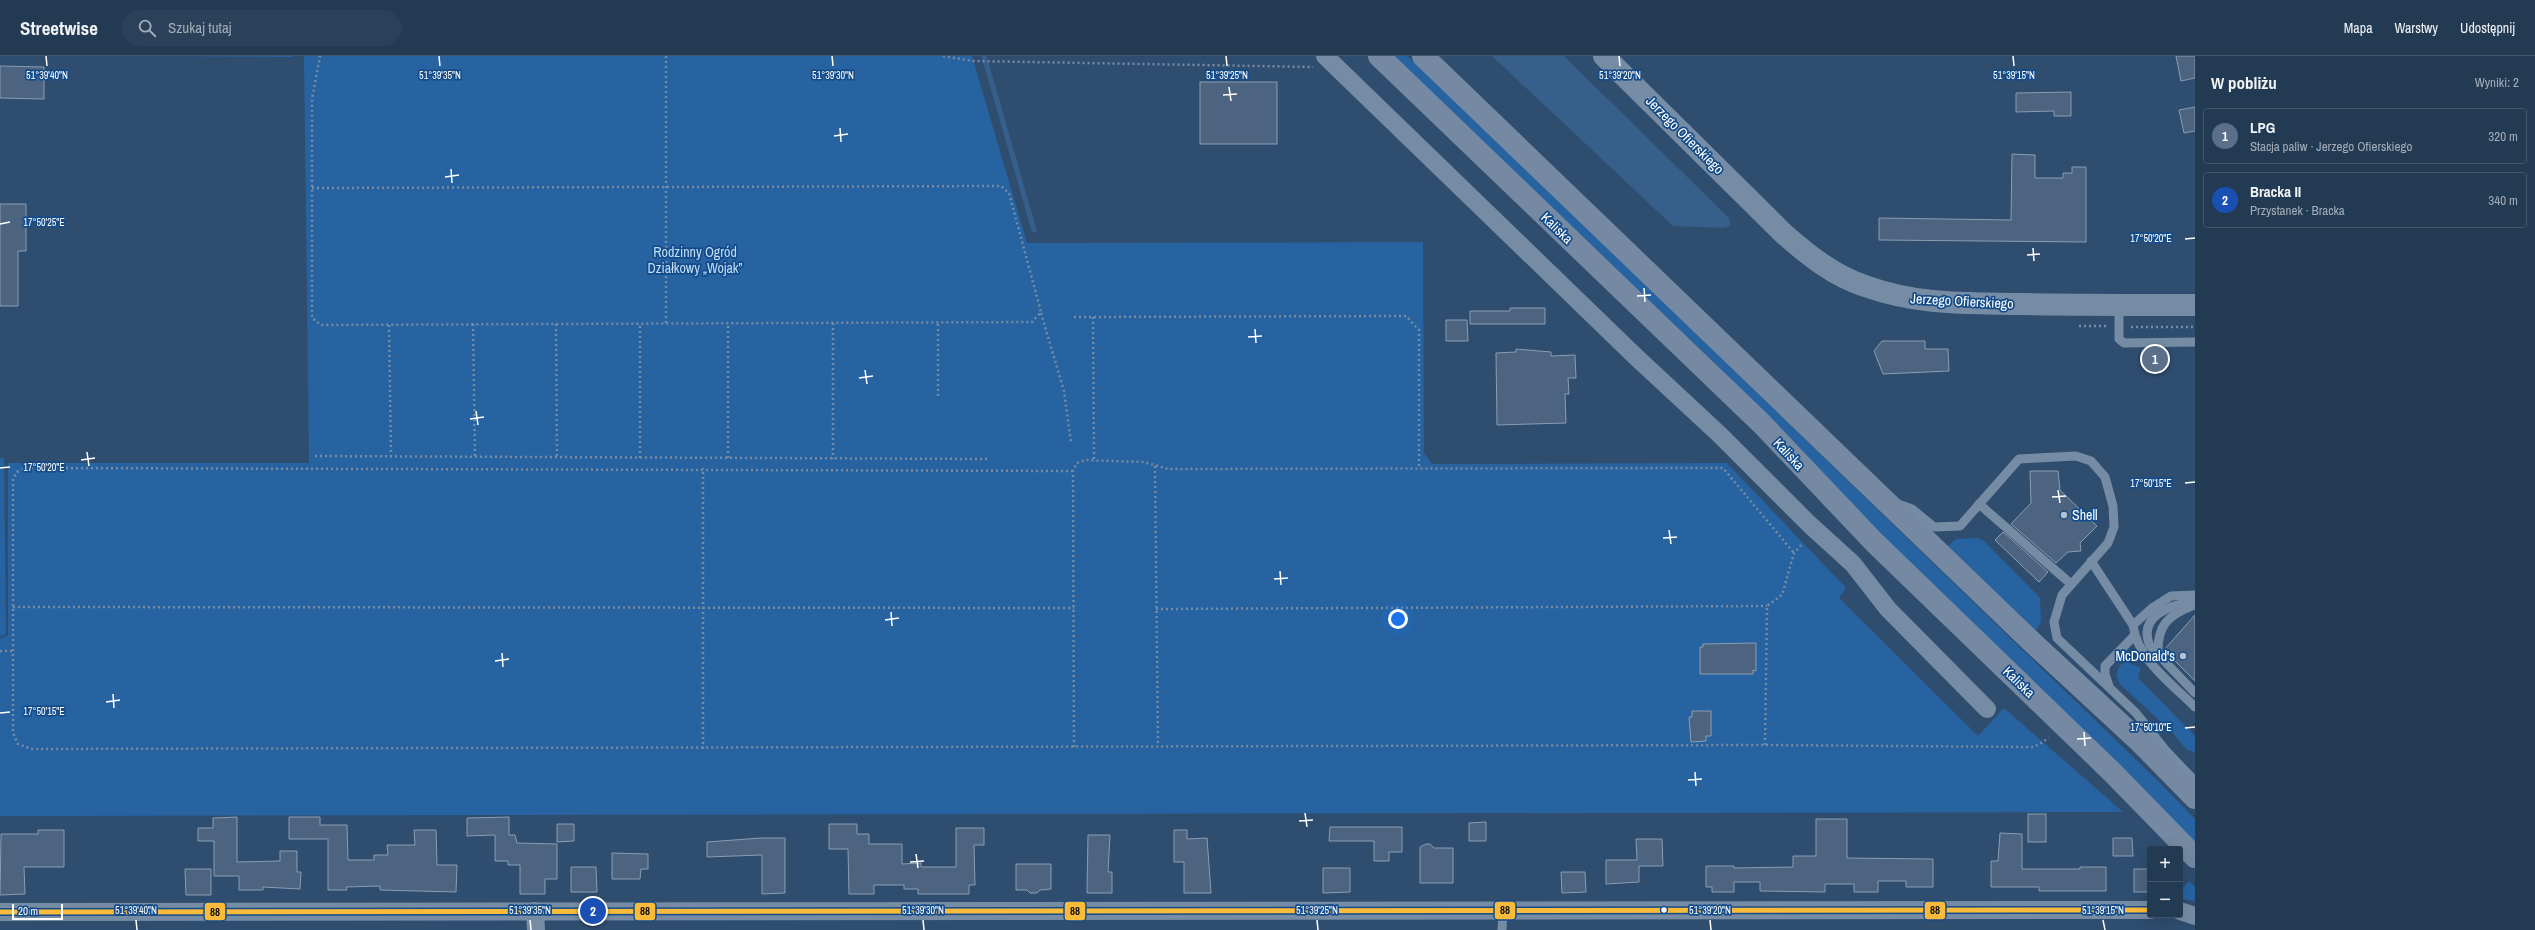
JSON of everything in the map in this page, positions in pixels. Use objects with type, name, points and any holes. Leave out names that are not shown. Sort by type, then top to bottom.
[{"type":"main road","name":"Kaliska","points":[[1379,56],[1720,383],[1874,542],[2112,772],[2195,857]]},
{"type":"main road","points":[[1423,56],[2080,689],[2141,743],[2195,798]]},
{"type":"street","name":"Jerzego Ofierskiego","points":[[1604,56],[1784,234],[1811,257],[1836,273],[1864,286],[1914,300],[2119,316],[2195,304]]},
{"type":"street","points":[[1331,62],[1635,356],[1720,435],[1813,528],[1853,564],[1888,608],[1987,709]]},
{"type":"street","points":[[0,912],[2147,910]]},
{"type":"street","points":[[535,911],[536,930]]},
{"type":"street","points":[[2183,912],[2195,916]]},
{"type":"lane","points":[[2119,316],[2119,339],[2124,343],[2195,342]]},
{"type":"lane","points":[[1883,499],[1912,509],[1934,527],[1944,528],[1960,526],[2019,459],[2076,456],[2091,461],[2105,477],[2113,506],[2114,527],[2108,544],[2091,561],[2062,595],[2054,622],[2054,630],[2057,638],[2136,713],[2167,752],[2195,781]]},
{"type":"lane","points":[[1979,504],[2071,584]]},
{"type":"lane","points":[[2091,561],[2133,626],[2134,636],[2142,652],[2195,707]]},
{"type":"lane","points":[[2133,626],[2152,608],[2171,596],[2195,596]]},
{"type":"lane","points":[[2195,604],[2170,606],[2151,619],[2146,627],[2146,638],[2150,646],[2195,693]]},
{"type":"lane","points":[[2158,654],[2157,639],[2161,628],[2181,610],[2195,604]]},
{"type":"lane","points":[[2110,689],[2105,674],[2105,666],[2134,636]]},
{"type":"lane","points":[[2083,663],[2105,666]]},
{"type":"lane","points":[[1502,930],[1503,910]]},
{"type":"path","points":[[320,56],[312,99],[312,318],[321,325],[1032,322],[1041,312]]},
{"type":"path","points":[[666,56],[666,323]]},
{"type":"path","points":[[943,56],[973,61],[1331,62]]},
{"type":"path","points":[[312,188],[1001,186],[1009,193],[1064,391],[1071,443]]},
{"type":"path","points":[[1074,317],[1406,316],[1419,330],[1419,469]]},
{"type":"path","points":[[2074,325],[2119,316],[2195,326]]},
{"type":"path","points":[[1093,317],[1094,460]]},
{"type":"path","points":[[833,322],[834,459]]},
{"type":"path","points":[[640,323],[640,458]]},
{"type":"path","points":[[728,323],[728,458]]},
{"type":"path","points":[[938,323],[938,396]]},
{"type":"path","points":[[473,324],[475,457]]},
{"type":"path","points":[[556,324],[556,457]]},
{"type":"path","points":[[389,325],[391,456]]},
{"type":"path","points":[[315,456],[988,459]]},
{"type":"path","points":[[1074,747],[1073,471],[1077,463],[1094,460],[1144,462],[1168,469],[1723,468],[1794,553]]},
{"type":"path","points":[[1155,466],[1158,746]]},
{"type":"path","points":[[1073,471],[703,468],[26,468],[17,472],[13,479],[13,733],[18,744],[32,749],[703,749],[1158,746],[1766,745],[2034,747],[2049,738]]},
{"type":"path","points":[[703,468],[703,749]]},
{"type":"path","points":[[1156,609],[1767,606],[1782,595],[1794,553],[1813,528]]},
{"type":"path","points":[[13,607],[704,606],[1074,608]]},
{"type":"path","points":[[1766,745],[1767,606]]},
{"type":"path","points":[[0,651],[12,651]]},
{"type":"green space","points":[[165,56],[293,56],[293,57]]},
{"type":"green space","name":"Rodzinny Ogród Działkowy „Wojak”","points":[[304,56],[972,56],[1027,243],[1423,242],[1424,453],[1432,464],[1727,463],[1846,588],[1839,598],[1978,736],[2004,708],[2123,812],[0,816],[0,639],[8,635],[8,463],[309,463]]},
{"type":"green space","points":[[1393,56],[1407,56],[1469,114],[2158,781],[2195,819],[2195,842],[1869,525],[1715,363]]},
{"type":"green space","points":[[0,458],[4,458],[6,634],[0,637]]},
{"type":"green space","points":[[1978,538],[1984,541],[2040,598],[2041,621],[2037,629],[2035,630],[1948,546],[1956,539]]},
{"type":"green space","points":[[2127,662],[2141,668],[2138,678],[2195,736],[2195,752],[2187,750],[2173,733],[2120,684],[2116,675],[2120,665]]},
{"type":"green space","points":[[2189,881],[2195,887],[2195,901],[2183,899],[2183,888]]},
{"type":"shaded area","points":[[1492,56],[1564,56],[1729,218],[1731,225],[1725,228],[1673,226]]},
{"type":"building","points":[[2176,56],[2195,56],[2195,78],[2181,81]]},
{"type":"building","points":[[0,66],[44,67],[44,99],[0,98]]},
{"type":"building","points":[[1200,82],[1277,82],[1277,144],[1200,144]]},
{"type":"building","points":[[2071,92],[2071,116],[2054,116],[2054,111],[2016,112],[2016,93]]},
{"type":"building","points":[[2195,107],[2195,131],[2184,133],[2179,110]]},
{"type":"building","points":[[2012,154],[2035,155],[2035,178],[2063,178],[2063,173],[2072,173],[2072,167],[2086,167],[2086,242],[1879,240],[1879,218],[2011,220]]},
{"type":"building","points":[[0,204],[26,204],[26,251],[18,251],[18,306],[0,306]]},
{"type":"building","points":[[1510,308],[1545,308],[1545,324],[1470,324],[1470,311],[1510,311]]},
{"type":"building","points":[[1446,320],[1467,320],[1468,341],[1446,341]]},
{"type":"building","points":[[1882,341],[1925,341],[1925,349],[1948,349],[1949,371],[1883,374],[1874,351]]},
{"type":"building","points":[[1516,349],[1551,352],[1551,356],[1575,355],[1576,378],[1568,378],[1569,394],[1565,394],[1566,423],[1497,425],[1496,353],[1516,352]]},
{"type":"building","points":[[2030,471],[2058,471],[2060,490],[2097,526],[2080,543],[2081,551],[2068,552],[2056,563],[2011,524],[2031,503]]},
{"type":"building","points":[[2003,532],[2048,572],[2039,582],[1995,540]]},
{"type":"building","name":"McDonald's","points":[[2195,615],[2195,681],[2164,650]]},
{"type":"building","points":[[1756,643],[1756,671],[1753,670],[1753,674],[1700,674],[1700,647],[1703,647],[1703,644]]},
{"type":"building","points":[[1692,711],[1711,711],[1711,736],[1706,736],[1706,741],[1691,742],[1689,717],[1692,717]]},
{"type":"building","points":[[2028,814],[2046,814],[2046,842],[2028,842]]},
{"type":"building","points":[[237,817],[237,862],[280,861],[280,851],[297,851],[297,872],[301,872],[300,889],[263,887],[263,890],[239,890],[239,876],[214,876],[214,841],[198,841],[198,828],[213,828],[213,818]]},
{"type":"building","points":[[289,817],[320,817],[320,825],[347,825],[348,860],[374,860],[374,855],[388,855],[387,845],[415,845],[414,830],[436,830],[437,865],[457,865],[456,892],[380,890],[380,886],[346,887],[347,890],[328,890],[328,839],[289,839]]},
{"type":"building","points":[[509,817],[509,835],[515,835],[517,843],[557,844],[557,879],[545,879],[545,894],[520,894],[520,865],[508,865],[508,861],[495,861],[495,835],[467,836],[467,818]]},
{"type":"building","points":[[1816,819],[1847,819],[1847,858],[1933,859],[1933,887],[1906,887],[1906,881],[1878,881],[1878,892],[1854,892],[1854,884],[1825,884],[1825,892],[1760,891],[1760,882],[1734,882],[1734,892],[1712,892],[1712,887],[1706,887],[1706,866],[1734,866],[1734,868],[1793,867],[1793,856],[1816,856]]},
{"type":"building","points":[[1486,822],[1486,841],[1469,841],[1469,823]]},
{"type":"building","points":[[557,824],[574,824],[574,841],[557,842]]},
{"type":"building","points":[[829,824],[857,824],[857,834],[869,834],[869,844],[902,844],[902,864],[921,863],[921,867],[956,867],[956,828],[984,828],[984,845],[974,845],[975,885],[969,885],[969,894],[918,894],[918,889],[904,889],[904,885],[874,885],[874,894],[849,894],[848,849],[829,849]]},
{"type":"building","points":[[1330,827],[1402,827],[1402,852],[1389,852],[1389,861],[1374,861],[1374,841],[1329,841]]},
{"type":"building","points":[[38,830],[64,830],[64,867],[24,867],[25,894],[0,895],[1,834],[38,834]]},
{"type":"building","points":[[1174,830],[1187,830],[1187,839],[1207,838],[1211,893],[1184,893],[1184,862],[1174,862]]},
{"type":"building","points":[[2000,833],[2022,834],[2022,869],[2080,869],[2080,867],[2106,867],[2106,891],[2039,891],[2039,887],[1991,887],[1991,861],[1998,861]]},
{"type":"building","points":[[1088,835],[1110,835],[1108,872],[1112,872],[1112,893],[1087,893]]},
{"type":"building","points":[[761,838],[785,838],[785,893],[762,894],[762,855],[707,857],[707,842]]},
{"type":"building","points":[[2113,838],[2132,838],[2133,856],[2113,856]]},
{"type":"building","points":[[1636,839],[1662,839],[1663,866],[1639,866],[1639,882],[1606,884],[1606,860],[1637,860]]},
{"type":"building","points":[[1430,844],[1434,848],[1453,848],[1453,883],[1420,883],[1420,847]]},
{"type":"building","points":[[612,853],[648,854],[648,869],[641,869],[640,879],[612,879]]},
{"type":"building","points":[[1016,864],[1051,864],[1051,889],[1040,890],[1037,893],[1030,893],[1027,890],[1016,890]]},
{"type":"building","points":[[571,867],[596,867],[597,892],[571,892]]},
{"type":"building","points":[[1323,868],[1350,868],[1350,892],[1323,893]]},
{"type":"building","points":[[185,869],[211,869],[211,895],[186,895]]},
{"type":"building","points":[[2134,869],[2147,869],[2147,892],[2134,892]]},
{"type":"building","points":[[1561,872],[1585,872],[1586,892],[1562,893]]},
{"type":"waterway","points":[[984,56],[1034,230]]},
{"type":"transit line","name":"88","points":[[0,912],[2147,910]]},
{"type":"place","name":"LPG","points":[[2155,359]]},
{"type":"place","name":"Shell","points":[[2064,515]]},
{"type":"place","name":"McDonald's","points":[[2183,656]]},
{"type":"place","name":"Bracka II","points":[[593,911]]}]
